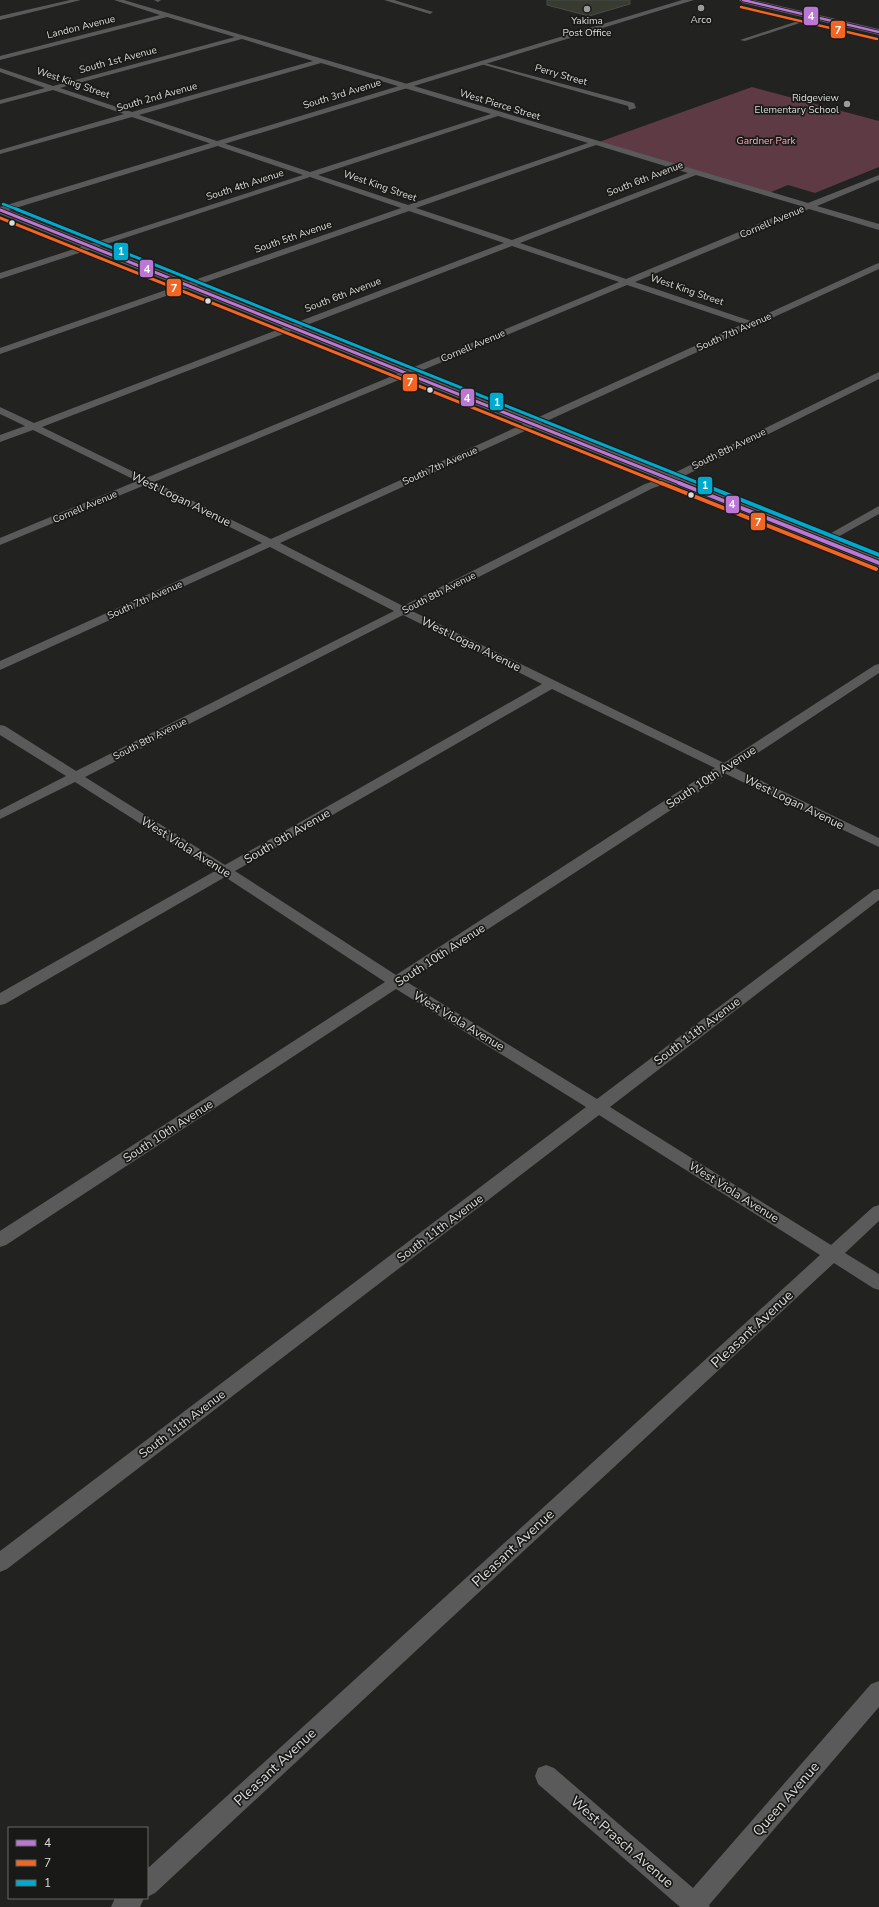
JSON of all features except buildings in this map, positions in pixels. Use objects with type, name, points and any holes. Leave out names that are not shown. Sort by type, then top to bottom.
[{"type":"main road","points":[[743,0],[879,32]]},
{"type":"street","points":[[0,18],[78,0]]},
{"type":"street","name":"West Pierce Street","points":[[117,0],[404,87],[879,227]]},
{"type":"street","points":[[387,0],[430,12]]},
{"type":"street","name":"South 3rd Avenue","points":[[0,210],[690,0]]},
{"type":"street","points":[[404,5],[416,2]]},
{"type":"street","name":"Landon Avenue","points":[[0,58],[167,15]]},
{"type":"street","points":[[743,40],[815,16]]},
{"type":"street","name":"South 1st Avenue","points":[[0,102],[240,38]]},
{"type":"street","name":"South 2nd Avenue","points":[[0,152],[320,61]]},
{"type":"street","name":"Perry Street","points":[[483,63],[630,105],[632,108]]},
{"type":"street","name":"West King Street","points":[[0,70],[752,324]]},
{"type":"street","name":"South 4th Avenue","points":[[0,276],[497,114]]},
{"type":"street","name":"South 5th Avenue","points":[[0,351],[594,143]]},
{"type":"street","name":"South 6th Avenue","points":[[0,439],[510,242],[694,173]]},
{"type":"street","name":"Cornell Avenue","points":[[0,542],[879,177]]},
{"type":"street","points":[[0,210],[290,328],[879,563]]},
{"type":"street","name":"South 7th Avenue","points":[[0,666],[879,266]]},
{"type":"street","name":"South 8th Avenue","points":[[0,815],[649,486],[670,479],[879,375]]},
{"type":"street","name":"West Logan Avenue","points":[[0,410],[271,543],[403,611],[879,843]]},
{"type":"street","points":[[823,541],[879,509]]},
{"type":"street","name":"South 10th Avenue","points":[[0,1240],[879,668]]},
{"type":"street","name":"South 9th Avenue","points":[[0,1000],[553,683]]},
{"type":"street","name":"West Viola Avenue","points":[[0,729],[225,871],[397,983],[879,1283]]},
{"type":"street","name":"South 11th Avenue","points":[[0,1562],[879,893]]},
{"type":"street","name":"Pleasant Avenue","points":[[148,1884],[879,1211]]},
{"type":"street","name":"Queen Avenue","points":[[695,1906],[879,1691]]},
{"type":"street","name":"West Prasch Avenue","points":[[546,1776],[695,1906]]},
{"type":"street","points":[[123,1907],[131,1899]]},
{"type":"green space","name":"Gardner Park","points":[[752,87],[879,121],[879,167],[815,193],[788,185],[769,193],[599,142]]},
{"type":"transit line","name":"4","points":[[743,0],[879,32]]},
{"type":"transit line","name":"7","points":[[741,7],[877,39]]},
{"type":"transit line","name":"1","points":[[3,204],[879,555]]},
{"type":"transit line","name":"4","points":[[0,210],[879,563]]},
{"type":"transit line","name":"7","points":[[0,218],[876,569]]},
{"type":"place","name":"Arco","points":[[701,8]]},
{"type":"place","name":"Yakima Post Office","points":[[587,9]]},
{"type":"place","name":"Ridgeview Elementary School","points":[[847,104]]}]
